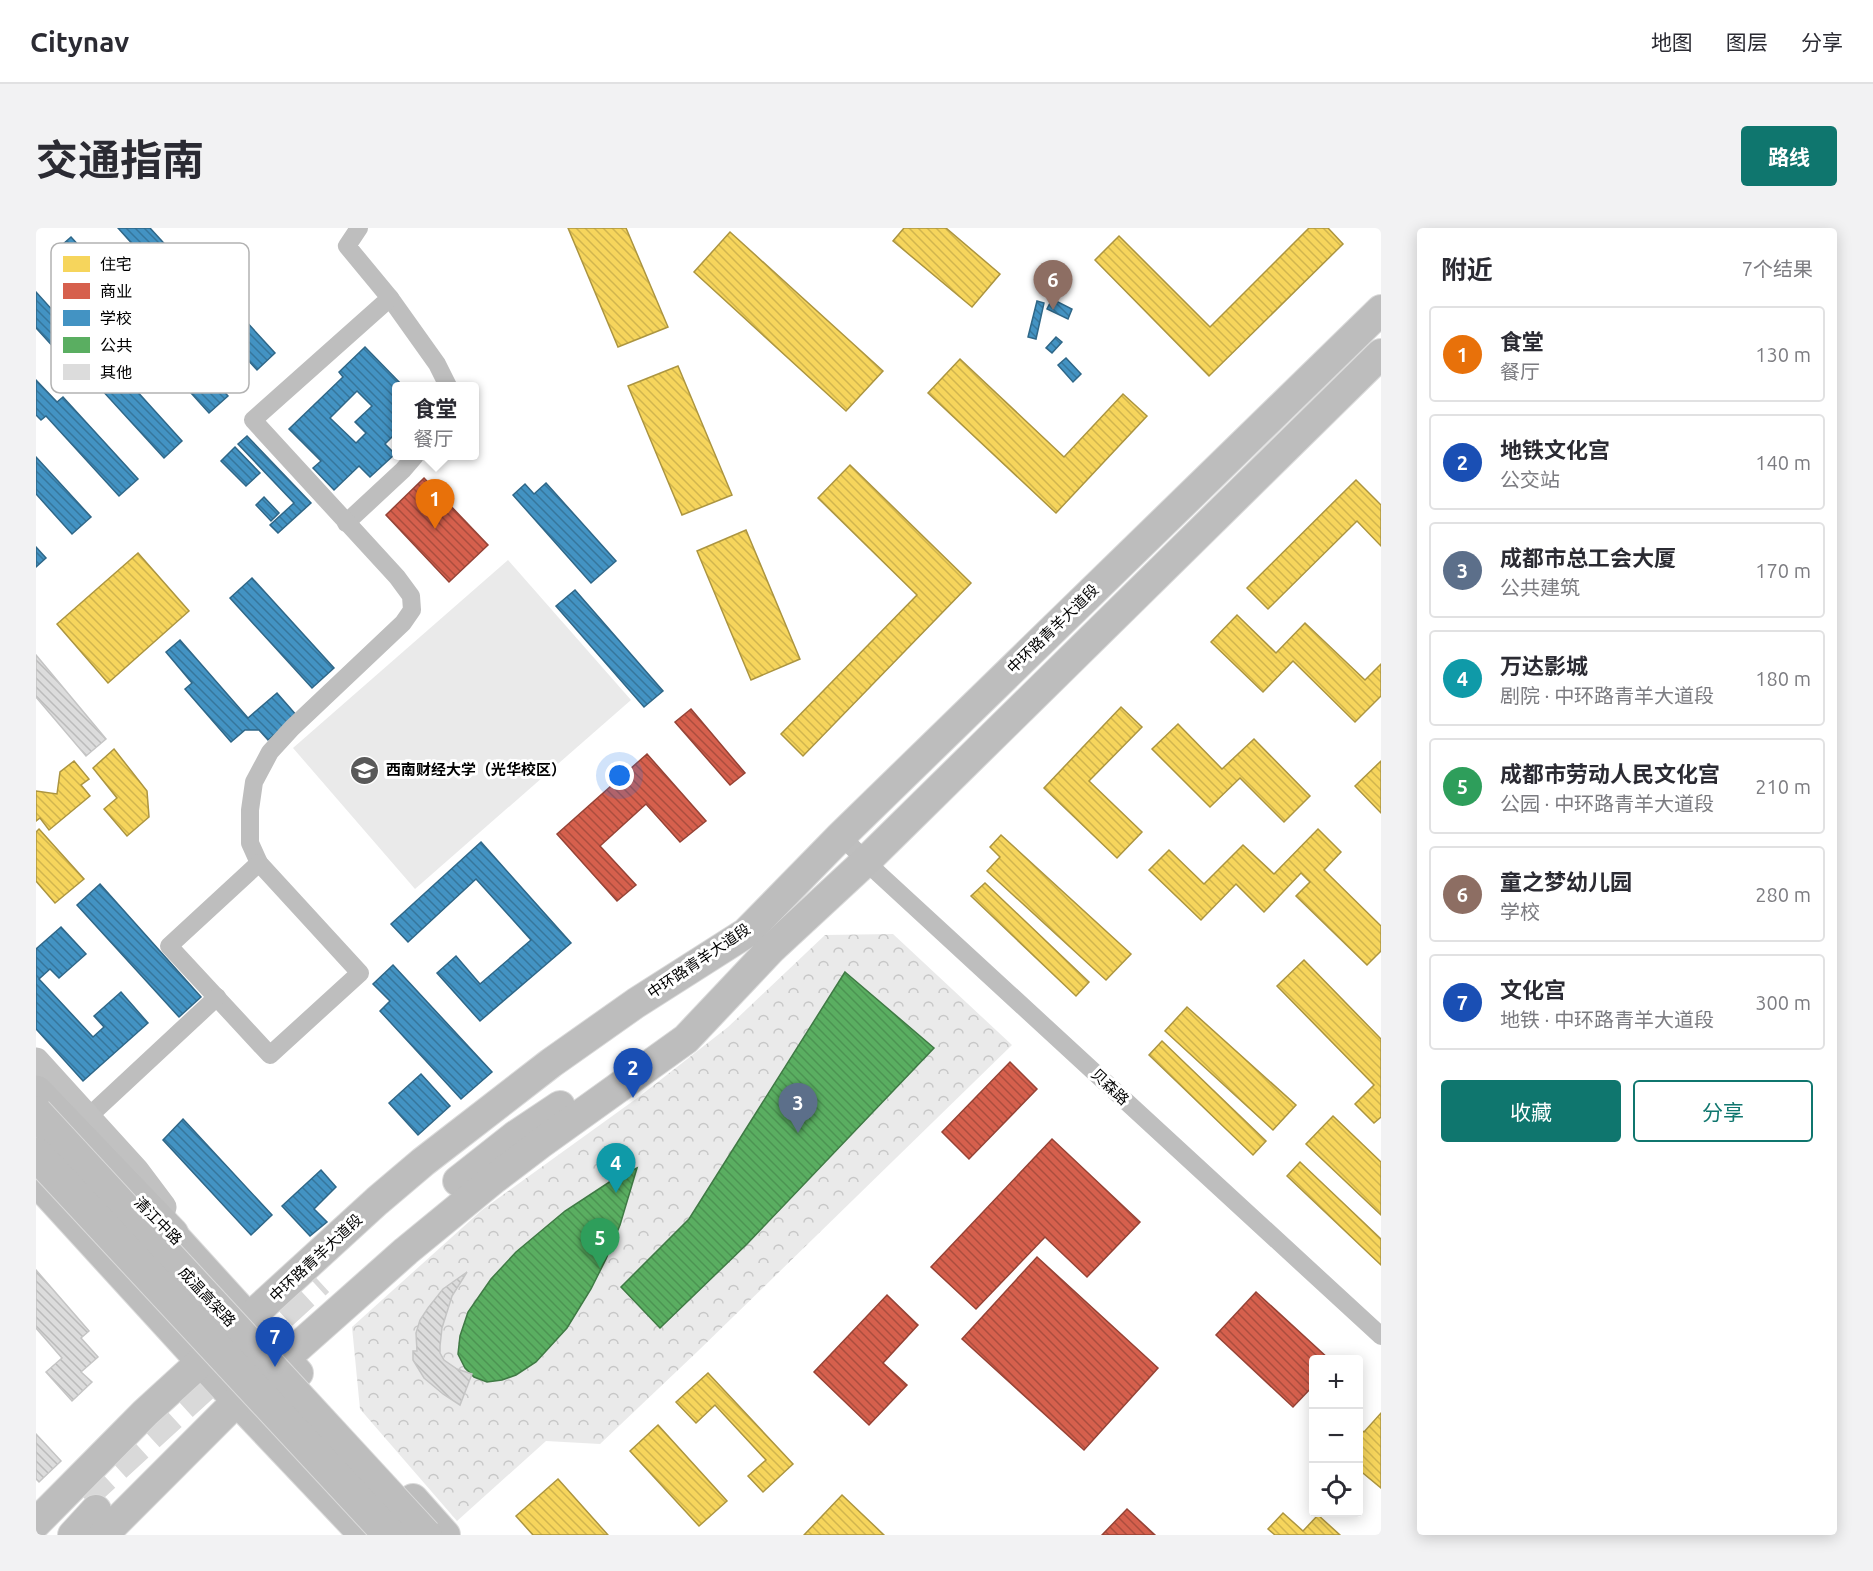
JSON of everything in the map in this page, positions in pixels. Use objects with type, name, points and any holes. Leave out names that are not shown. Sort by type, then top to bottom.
[{"type":"highway","points":[[36,1092],[172,1234]]},
{"type":"highway","name":"成温高架路","points":[[36,1113],[425,1535]]},
{"type":"highway","name":"成温高架路","points":[[36,1154],[390,1535]]},
{"type":"main road","name":"中环路青羊大道段","points":[[36,1522],[145,1413],[377,1201],[479,1118],[636,1003],[746,933],[841,836],[1381,310]]},
{"type":"main road","name":"中环路青羊大道段","points":[[94,1514],[237,1401],[406,1251],[478,1192],[541,1143],[686,1039],[771,949],[866,861],[1381,354]]},
{"type":"main road","points":[[746,933],[676,993],[521,1105],[437,1172],[326,1289],[506,1143],[590,1086],[747,972],[771,949]]},
{"type":"main road","name":"清江中路","points":[[36,1097],[83,1148],[172,1234],[445,1535]]},
{"type":"main road","points":[[36,1181],[237,1401],[364,1535]]},
{"type":"main road","points":[[45,1535],[94,1514]]},
{"type":"main road","points":[[73,1535],[94,1514]]},
{"type":"street","points":[[359,228],[347,246],[390,298],[437,364],[446,382]]},
{"type":"street","points":[[259,863],[169,946],[270,1055],[360,973],[259,863],[250,843],[250,810],[254,782],[270,752],[292,728],[403,623],[412,610],[411,596],[404,586],[253,420],[390,298]]},
{"type":"street","points":[[346,523],[412,460]]},
{"type":"street","name":"贝森路","points":[[841,836],[1381,1336]]},
{"type":"street","points":[[87,1118],[217,997]]},
{"type":"street","points":[[36,1061],[136,1171],[227,1295]]},
{"type":"green space","points":[[508,560],[631,700],[415,889],[293,748]]},
{"type":"green space","points":[[893,934],[1012,1045],[600,1444],[546,1441],[457,1521],[360,1409],[352,1327],[482,1210],[640,1096],[728,1027],[825,935]]},
{"type":"building: 住宅","points":[[568,228],[626,228],[668,327],[618,347]]},
{"type":"building: 住宅","points":[[904,228],[946,228],[1000,274],[972,307],[893,241]]},
{"type":"building: 住宅","points":[[1309,228],[1328,228],[1343,244],[1209,376],[1095,260],[1119,236],[1210,327]]},
{"type":"building: 住宅","points":[[730,232],[883,371],[846,411],[694,272]]},
{"type":"building: 住宅","points":[[960,359],[1064,457],[1123,394],[1147,416],[1056,513],[928,393]]},
{"type":"building: 住宅","points":[[678,366],[732,495],[682,515],[628,386]]},
{"type":"building: 住宅","points":[[850,465],[971,583],[803,756],[781,734],[917,595],[818,498]]},
{"type":"building: 住宅","points":[[1356,480],[1381,505],[1381,546],[1357,521],[1268,609],[1247,588]]},
{"type":"building: 住宅","points":[[746,530],[800,659],[751,680],[697,551]]},
{"type":"building: 住宅","points":[[138,553],[189,611],[108,683],[57,624]]},
{"type":"building: 住宅","points":[[1237,615],[1276,653],[1305,623],[1365,680],[1381,664],[1381,696],[1355,722],[1293,661],[1263,692],[1211,642]]},
{"type":"building: 住宅","points":[[1121,707],[1142,727],[1089,781],[1142,832],[1117,858],[1044,788]]},
{"type":"building: 住宅","points":[[1178,724],[1222,769],[1254,739],[1310,796],[1284,822],[1240,778],[1210,807],[1152,749]]},
{"type":"building: 住宅","points":[[114,749],[147,791],[149,817],[127,836],[104,809],[117,798],[93,768]]},
{"type":"building: 住宅","points":[[74,761],[89,779],[81,785],[90,796],[49,830],[40,818],[36,821],[36,791],[57,794],[60,772]]},
{"type":"building: 住宅","points":[[1381,761],[1381,813],[1355,786]]},
{"type":"building: 住宅","points":[[39,829],[84,879],[55,903],[36,881],[36,832]]},
{"type":"building: 住宅","points":[[1318,829],[1341,852],[1324,870],[1381,926],[1381,951],[1367,965],[1296,896],[1310,882],[1301,873],[1264,912],[1236,884],[1201,920],[1149,870],[1169,850],[1204,884],[1243,845],[1274,874]]},
{"type":"building: 住宅","points":[[1001,835],[1131,954],[1106,980],[987,871],[1000,857],[990,847]]},
{"type":"building: 住宅","points":[[985,883],[1089,982],[1076,996],[971,896]]},
{"type":"building: 住宅","points":[[1304,960],[1381,1039],[1381,1117],[1374,1123],[1355,1104],[1374,1085],[1277,986]]},
{"type":"building: 住宅","points":[[1187,1007],[1296,1105],[1273,1130],[1165,1031]]},
{"type":"building: 住宅","points":[[1162,1041],[1266,1141],[1253,1155],[1149,1055]]},
{"type":"building: 住宅","points":[[1333,1116],[1381,1162],[1381,1215],[1306,1144]]},
{"type":"building: 住宅","points":[[1300,1162],[1381,1239],[1381,1265],[1287,1176]]},
{"type":"building: 住宅","points":[[708,1373],[793,1464],[763,1492],[748,1476],[766,1460],[715,1405],[696,1423],[676,1402]]},
{"type":"building: 住宅","points":[[1381,1413],[1381,1488],[1363,1473],[1364,1432]]},
{"type":"building: 住宅","points":[[658,1425],[727,1501],[699,1526],[630,1451]]},
{"type":"building: 住宅","points":[[558,1479],[608,1535],[533,1535],[516,1516]]},
{"type":"building: 住宅","points":[[842,1495],[884,1535],[804,1535]]},
{"type":"building: 住宅","points":[[1283,1513],[1303,1531],[1316,1517],[1320,1517],[1340,1535],[1275,1535],[1268,1529]]},
{"type":"building: 商业","points":[[424,478],[488,545],[449,582],[386,515]]},
{"type":"building: 商业","points":[[691,709],[745,773],[730,785],[675,722]]},
{"type":"building: 商业","points":[[647,754],[706,821],[680,842],[646,804],[600,846],[636,885],[617,901],[557,834]]},
{"type":"building: 商业","points":[[1010,1062],[1037,1089],[969,1159],[942,1132]]},
{"type":"building: 商业","points":[[1052,1139],[1140,1222],[1087,1277],[1045,1237],[976,1309],[931,1267]]},
{"type":"building: 商业","points":[[1037,1257],[1158,1368],[1084,1450],[962,1339]]},
{"type":"building: 商业","points":[[1256,1292],[1325,1355],[1309,1355],[1309,1390],[1293,1407],[1216,1335]]},
{"type":"building: 商业","points":[[887,1295],[918,1325],[883,1363],[907,1385],[869,1425],[814,1372]]},
{"type":"building: 商业","points":[[1127,1509],[1155,1535],[1102,1535]]},
{"type":"building: 学校","points":[[118,228],[150,228],[164,243],[131,243]]},
{"type":"building: 学校","points":[[71,237],[76,243],[64,243]]},
{"type":"building: 学校","points":[[36,292],[51,309],[51,345],[36,328]]},
{"type":"building: 学校","points":[[1052,299],[1072,309],[1068,319],[1047,309]]},
{"type":"building: 学校","points":[[1037,301],[1044,303],[1036,339],[1028,337]]},
{"type":"building: 学校","points":[[249,325],[275,353],[257,370],[249,361]]},
{"type":"building: 学校","points":[[1056,337],[1062,342],[1052,353],[1046,348]]},
{"type":"building: 学校","points":[[365,347],[399,382],[392,382],[392,437],[385,444],[392,451],[392,457],[370,477],[359,466],[334,490],[313,468],[321,461],[289,429],[343,377],[339,372]],"holes":[[[357,391],[372,406],[355,422],[366,433],[356,443],[330,418]]]},
{"type":"building: 学校","points":[[1066,358],[1081,374],[1073,382],[1058,365]]},
{"type":"building: 学校","points":[[36,380],[57,402],[63,397],[138,479],[119,496],[46,416],[41,420],[36,415]]},
{"type":"building: 学校","points":[[105,393],[139,393],[182,441],[164,458]]},
{"type":"building: 学校","points":[[191,393],[225,393],[228,396],[209,413]]},
{"type":"building: 学校","points":[[247,436],[311,503],[278,533],[270,525],[294,503],[238,444]]},
{"type":"building: 学校","points":[[235,447],[260,473],[246,486],[221,461]]},
{"type":"building: 学校","points":[[36,457],[91,517],[72,534],[36,494]]},
{"type":"building: 学校","points":[[546,483],[616,561],[591,583],[513,495],[525,484],[534,494]]},
{"type":"building: 学校","points":[[264,497],[279,513],[271,521],[256,505]]},
{"type":"building: 学校","points":[[36,547],[46,558],[36,567]]},
{"type":"building: 学校","points":[[252,578],[334,668],[312,688],[230,598]]},
{"type":"building: 学校","points":[[575,590],[663,691],[644,707],[556,606]]},
{"type":"building: 学校","points":[[180,640],[248,718],[277,693],[297,716],[268,740],[259,730],[245,730],[231,742],[185,689],[192,683],[166,652]]},
{"type":"building: 学校","points":[[481,842],[571,943],[480,1021],[437,973],[456,956],[480,984],[531,940],[476,879],[408,942],[391,924]]},
{"type":"building: 学校","points":[[100,884],[201,997],[179,1017],[77,905]]},
{"type":"building: 学校","points":[[61,927],[86,954],[59,978],[50,969],[39,979],[93,1037],[104,1027],[94,1016],[121,992],[148,1023],[83,1081],[36,1029],[36,949]]},
{"type":"building: 学校","points":[[393,965],[492,1072],[461,1099],[380,1011],[390,1001],[373,984]]},
{"type":"building: 学校","points":[[421,1074],[450,1106],[418,1135],[389,1103]]},
{"type":"building: 学校","points":[[183,1119],[272,1215],[251,1235],[163,1140]]},
{"type":"building: 学校","points":[[321,1170],[336,1187],[314,1209],[327,1222],[310,1236],[282,1206]]},
{"type":"building: 公共","points":[[845,972],[934,1048],[747,1244],[660,1328],[621,1287],[689,1219]]},
{"type":"building: 公共","points":[[637,1168],[620,1225],[606,1259],[567,1328],[536,1362],[516,1375],[487,1382],[474,1377],[465,1368],[458,1354],[460,1336],[468,1312],[491,1279],[516,1252],[565,1211],[611,1181]]},
{"type":"building: 其他","points":[[36,655],[106,739],[86,756],[36,697]]},
{"type":"building: 其他","points":[[36,1270],[89,1331],[81,1338],[98,1357],[81,1372],[92,1382],[72,1401],[46,1372],[62,1358],[36,1328]]},
{"type":"building: 其他","points":[[467,1272],[452,1296],[442,1328],[440,1346],[440,1353],[444,1360],[457,1369],[472,1374],[460,1405],[424,1378],[413,1360],[413,1351],[417,1351],[416,1333],[420,1320],[428,1308],[443,1289]]},
{"type":"building: 其他","points":[[36,1434],[61,1461],[39,1482],[36,1479]]},
{"type":"tunnel","points":[[83,1497],[319,1281]]},
{"type":"place","name":"童之梦幼儿园","points":[[1053,310]]},
{"type":"place","name":"食堂","points":[[435,529]]},
{"type":"place","name":"西南财经大学（光华校区）","points":[[365,770]]},
{"type":"place","name":"地铁文化宫","points":[[633,1098]]},
{"type":"place","name":"成都市总工会大厦","points":[[798,1133]]},
{"type":"place","name":"万达影城","points":[[616,1193]]},
{"type":"place","name":"成都市劳动人民文化宫","points":[[600,1268]]},
{"type":"place","name":"文化宫","points":[[275,1367]]}]
